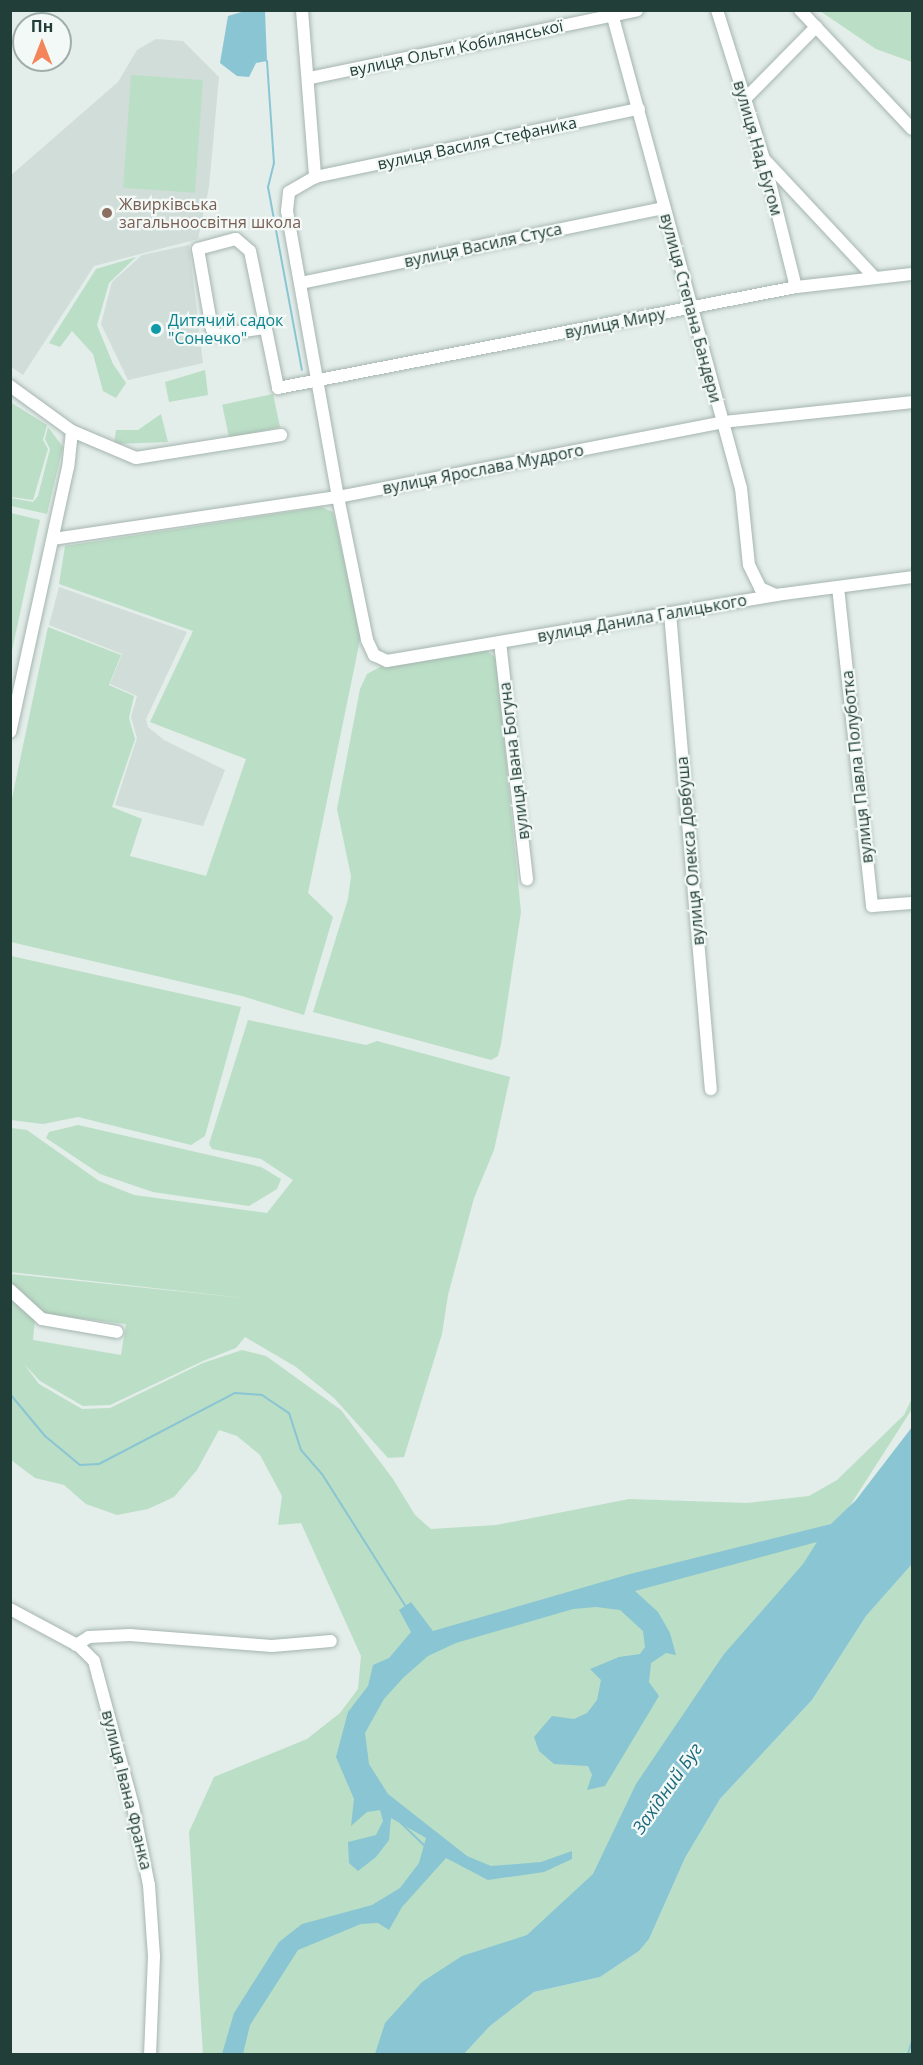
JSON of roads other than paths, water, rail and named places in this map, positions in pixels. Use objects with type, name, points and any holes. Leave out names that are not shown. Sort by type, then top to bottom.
[{"type":"street","points":[[302,10],[310,78],[315,177]]},
{"type":"street","name":"вулиця Ольги Кобилянської","points":[[310,78],[612,13],[637,10]]},
{"type":"street","name":"вулиця Над Бугом","points":[[717,10],[764,159],[796,287]]},
{"type":"street","points":[[800,10],[912,129]]},
{"type":"street","name":"вулиця Степана Бандери","points":[[612,13],[741,488],[749,565],[760,588],[776,595]]},
{"type":"street","points":[[744,100],[816,27]]},
{"type":"street","name":"вулиця Василя Стефаника","points":[[374,655],[367,640],[338,497],[287,201],[289,192],[297,184],[315,177],[639,109]]},
{"type":"street","points":[[764,159],[874,277]]},
{"type":"street","name":"вулиця Василя Стуса","points":[[301,283],[664,208]]},
{"type":"street","points":[[236,239],[244,244],[249,251],[264,328],[217,335],[212,329],[198,249],[236,239]]},
{"type":"street","name":"вулиця Миру","points":[[264,328],[278,388],[318,383],[796,287],[912,274]]},
{"type":"street","points":[[10,386],[72,431],[136,458],[281,435]]},
{"type":"street","name":"вулиця Ярослава Мудрого","points":[[53,539],[338,497],[723,422],[912,402]]},
{"type":"street","points":[[10,732],[53,539],[72,431]]},
{"type":"street","name":"вулиця Данила Галицького","points":[[374,655],[387,661],[776,595],[912,576]]},
{"type":"street","name":"вулиця Павла Полуботка","points":[[838,587],[872,906],[912,903]]},
{"type":"street","name":"вулиця Олекса Довбуша","points":[[670,613],[711,1089]]},
{"type":"street","name":"вулиця Івана Богуна","points":[[500,642],[527,879]]},
{"type":"street","points":[[10,1290],[42,1319],[117,1332]]},
{"type":"street","name":"вулиця Івана Франка","points":[[10,1610],[76,1645],[96,1668],[143,1849],[154,1956],[150,2055]]},
{"type":"street","points":[[76,1645],[90,1637],[130,1635],[272,1646],[331,1641]]},
{"type":"water","points":[[245,11],[265,11],[267,61],[256,63],[249,77],[237,76],[220,63],[228,16]]},
{"type":"water","name":"Західний Буг","points":[[912,1427],[912,1564],[866,1616],[812,1700],[720,1799],[685,1858],[649,1939],[639,1951],[600,1977],[534,1992],[490,2026],[464,2054],[375,2054],[385,2023],[422,1982],[462,1956],[527,1935],[593,1874],[636,1784],[724,1654],[803,1564],[817,1542],[635,1591],[658,1612],[670,1633],[676,1655],[666,1653],[651,1663],[649,1682],[659,1696],[605,1786],[587,1790],[592,1775],[588,1766],[554,1764],[539,1751],[534,1737],[552,1716],[574,1719],[587,1713],[597,1700],[601,1680],[590,1669],[619,1657],[640,1654],[645,1647],[643,1631],[620,1610],[596,1607],[573,1609],[456,1643],[428,1656],[384,1699],[365,1733],[369,1764],[388,1794],[467,1856],[491,1866],[541,1862],[572,1851],[572,1859],[544,1872],[488,1880],[446,1858],[402,1907],[389,1930],[378,1923],[361,1924],[298,1950],[250,2025],[243,2054],[222,2054],[234,2013],[279,1942],[302,1924],[372,1905],[400,1888],[419,1863],[426,1838],[391,1818],[389,1840],[376,1857],[358,1871],[349,1863],[348,1842],[376,1835],[383,1821],[380,1810],[367,1812],[351,1826],[354,1799],[336,1757],[348,1712],[368,1686],[373,1665],[389,1658],[411,1632],[399,1610],[411,1602],[433,1631],[630,1574],[831,1524],[856,1500]]},
{"type":"waterway","points":[[267,61],[274,163],[268,187],[302,370]]},
{"type":"waterway","points":[[10,1394],[45,1436],[80,1465],[99,1464],[235,1393],[262,1395],[289,1413],[301,1450],[322,1474],[406,1607]]},
{"type":"waterway","points":[[400,1822],[426,1847]]},
{"type":"waterway","points":[[908,2054],[912,2041]]},
{"type":"place","name":"Жвирківська загальноосвітня школа","points":[[107,213]]},
{"type":"place","name":"Дитячий садок \"Сонечко\"","points":[[156,329]]}]
